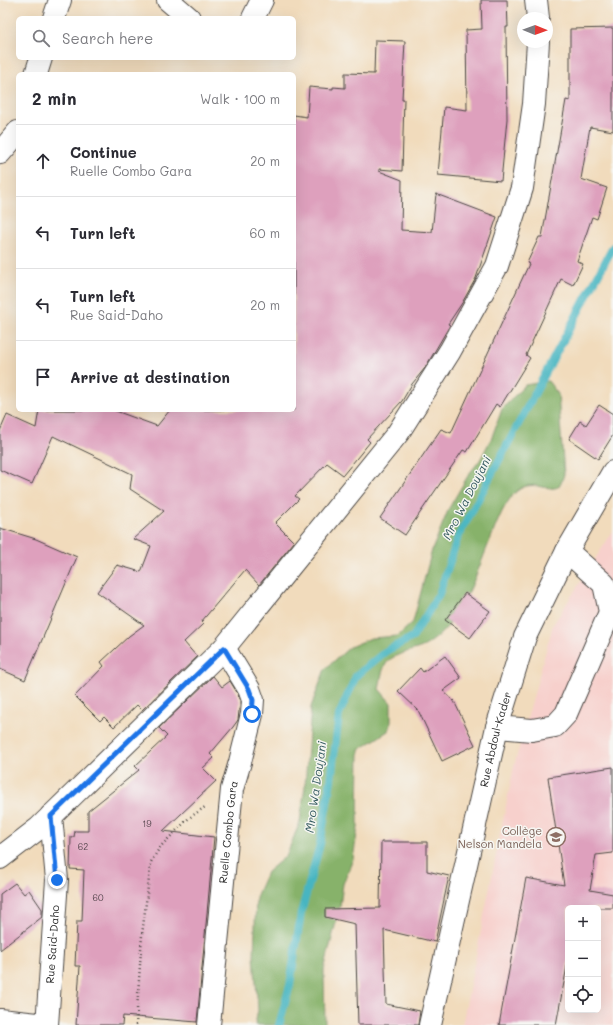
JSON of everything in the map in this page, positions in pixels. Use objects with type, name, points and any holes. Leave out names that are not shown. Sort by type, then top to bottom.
[{"type":"street","points":[[55,16],[60,0]]},
{"type":"street","points":[[168,0],[187,16]]},
{"type":"street","points":[[254,16],[262,0]]},
{"type":"street","points":[[536,0],[537,12]]},
{"type":"street","points":[[0,858],[39,828],[224,648],[398,433],[450,351],[496,266],[522,188],[534,104],[538,48]]},
{"type":"street","points":[[37,72],[40,60]]},
{"type":"street","points":[[0,153],[16,134]]},
{"type":"street","name":"Rue Abdoul-Kader","points":[[430,1025],[497,727],[525,637],[567,551],[613,472]]},
{"type":"street","points":[[497,727],[532,730],[555,726],[566,714],[610,612],[604,584],[567,551]]},
{"type":"street","name":"Ruelle Combo Gara","points":[[209,1025],[232,789],[250,721],[253,700],[249,689],[224,648]]},
{"type":"street","name":"Rue Said-Daho","points":[[47,1025],[57,880],[51,816]]},
{"type":"street","points":[[0,1020],[47,1025]]},
{"type":"path","points":[[136,1025],[142,935],[151,862],[160,847],[189,818],[232,789]]},
{"type":"shaded area","name":"Collège Nelson Mandela","points":[[613,531],[613,1025],[462,1025],[514,766],[553,625]]},
{"type":"green space","points":[[548,381],[558,394],[564,474],[561,484],[556,488],[527,486],[520,489],[513,495],[507,503],[497,523],[470,590],[452,621],[441,634],[428,644],[398,655],[388,661],[383,671],[379,689],[391,703],[391,724],[388,731],[359,750],[358,827],[353,859],[343,884],[340,906],[324,970],[325,1025],[255,1025],[258,1010],[254,956],[256,897],[267,872],[286,856],[300,822],[305,786],[311,707],[325,669],[350,647],[371,638],[398,636],[413,622],[432,550],[449,508],[469,474],[480,460],[492,437],[502,409],[525,385]]},
{"type":"building","points":[[481,0],[507,0],[507,119],[501,181],[438,175],[444,107],[467,110],[466,30],[482,29]]},
{"type":"building","points":[[613,28],[613,131],[590,127],[581,179],[607,188],[597,219],[592,217],[577,261],[583,264],[573,285],[561,279],[526,355],[530,358],[500,407],[496,404],[467,452],[463,450],[405,535],[380,518],[441,429],[451,433],[529,264],[527,263],[539,237],[542,237],[566,100],[570,101],[570,29]]},
{"type":"building","points":[[375,40],[405,41],[402,99],[404,99],[402,171],[379,169],[379,171],[402,180],[401,230],[432,232],[436,194],[497,217],[476,278],[448,324],[450,325],[425,368],[412,384],[402,401],[367,439],[370,442],[343,475],[327,463],[295,496],[299,499],[275,523],[294,542],[259,585],[245,570],[201,622],[203,624],[184,642],[197,657],[142,710],[137,705],[114,727],[104,717],[100,721],[75,696],[104,666],[101,662],[129,636],[144,625],[97,592],[117,565],[141,572],[151,546],[133,539],[164,511],[130,489],[132,474],[53,436],[32,484],[0,470],[0,431],[7,415],[36,428],[39,412],[118,412],[157,426],[168,412],[296,412],[296,115],[307,117],[309,87],[333,89],[333,87],[345,88],[345,73],[374,74]]},
{"type":"building","points":[[599,405],[613,414],[613,435],[598,459],[569,439],[580,421],[586,425]]},
{"type":"building","points":[[0,528],[36,539],[77,557],[25,680],[0,669]]},
{"type":"building","points":[[465,593],[490,611],[470,638],[445,620]]},
{"type":"building","points":[[445,656],[461,678],[443,691],[454,701],[475,745],[442,761],[418,710],[398,691],[420,668],[423,672]]},
{"type":"building","points":[[213,676],[222,687],[230,681],[238,694],[240,702],[238,720],[210,754],[214,758],[203,768],[216,781],[163,831],[214,837],[197,1022],[123,1016],[122,1025],[76,1025],[80,966],[75,966],[77,921],[82,921],[84,870],[70,869],[71,837],[74,837],[75,831],[88,831],[88,811],[139,770],[135,766],[167,736],[159,728]]},
{"type":"building","points":[[613,767],[613,853],[596,855],[590,890],[613,894],[613,908],[601,908],[601,905],[565,905],[565,977],[556,1025],[499,1025],[526,878],[564,885],[548,777]]},
{"type":"building","points":[[381,842],[427,842],[427,871],[449,876],[435,942],[384,930],[386,1004],[420,1011],[418,1025],[358,1025],[355,924],[325,917],[325,909],[380,908]]},
{"type":"building","points":[[15,883],[24,894],[29,890],[42,909],[42,917],[0,950],[0,894]]},
{"type":"waterway","name":"Mro Wa Doujani","points":[[279,1025],[290,985],[301,913],[320,844],[331,780],[339,715],[356,676],[386,651],[413,637],[439,594],[458,537],[613,247]]},
{"type":"place","name":"Collège Nelson Mandela","points":[[556,837]]},
{"type":"route","points":[[57,880],[51,816],[224,648],[249,689],[253,700],[252,714]]}]
